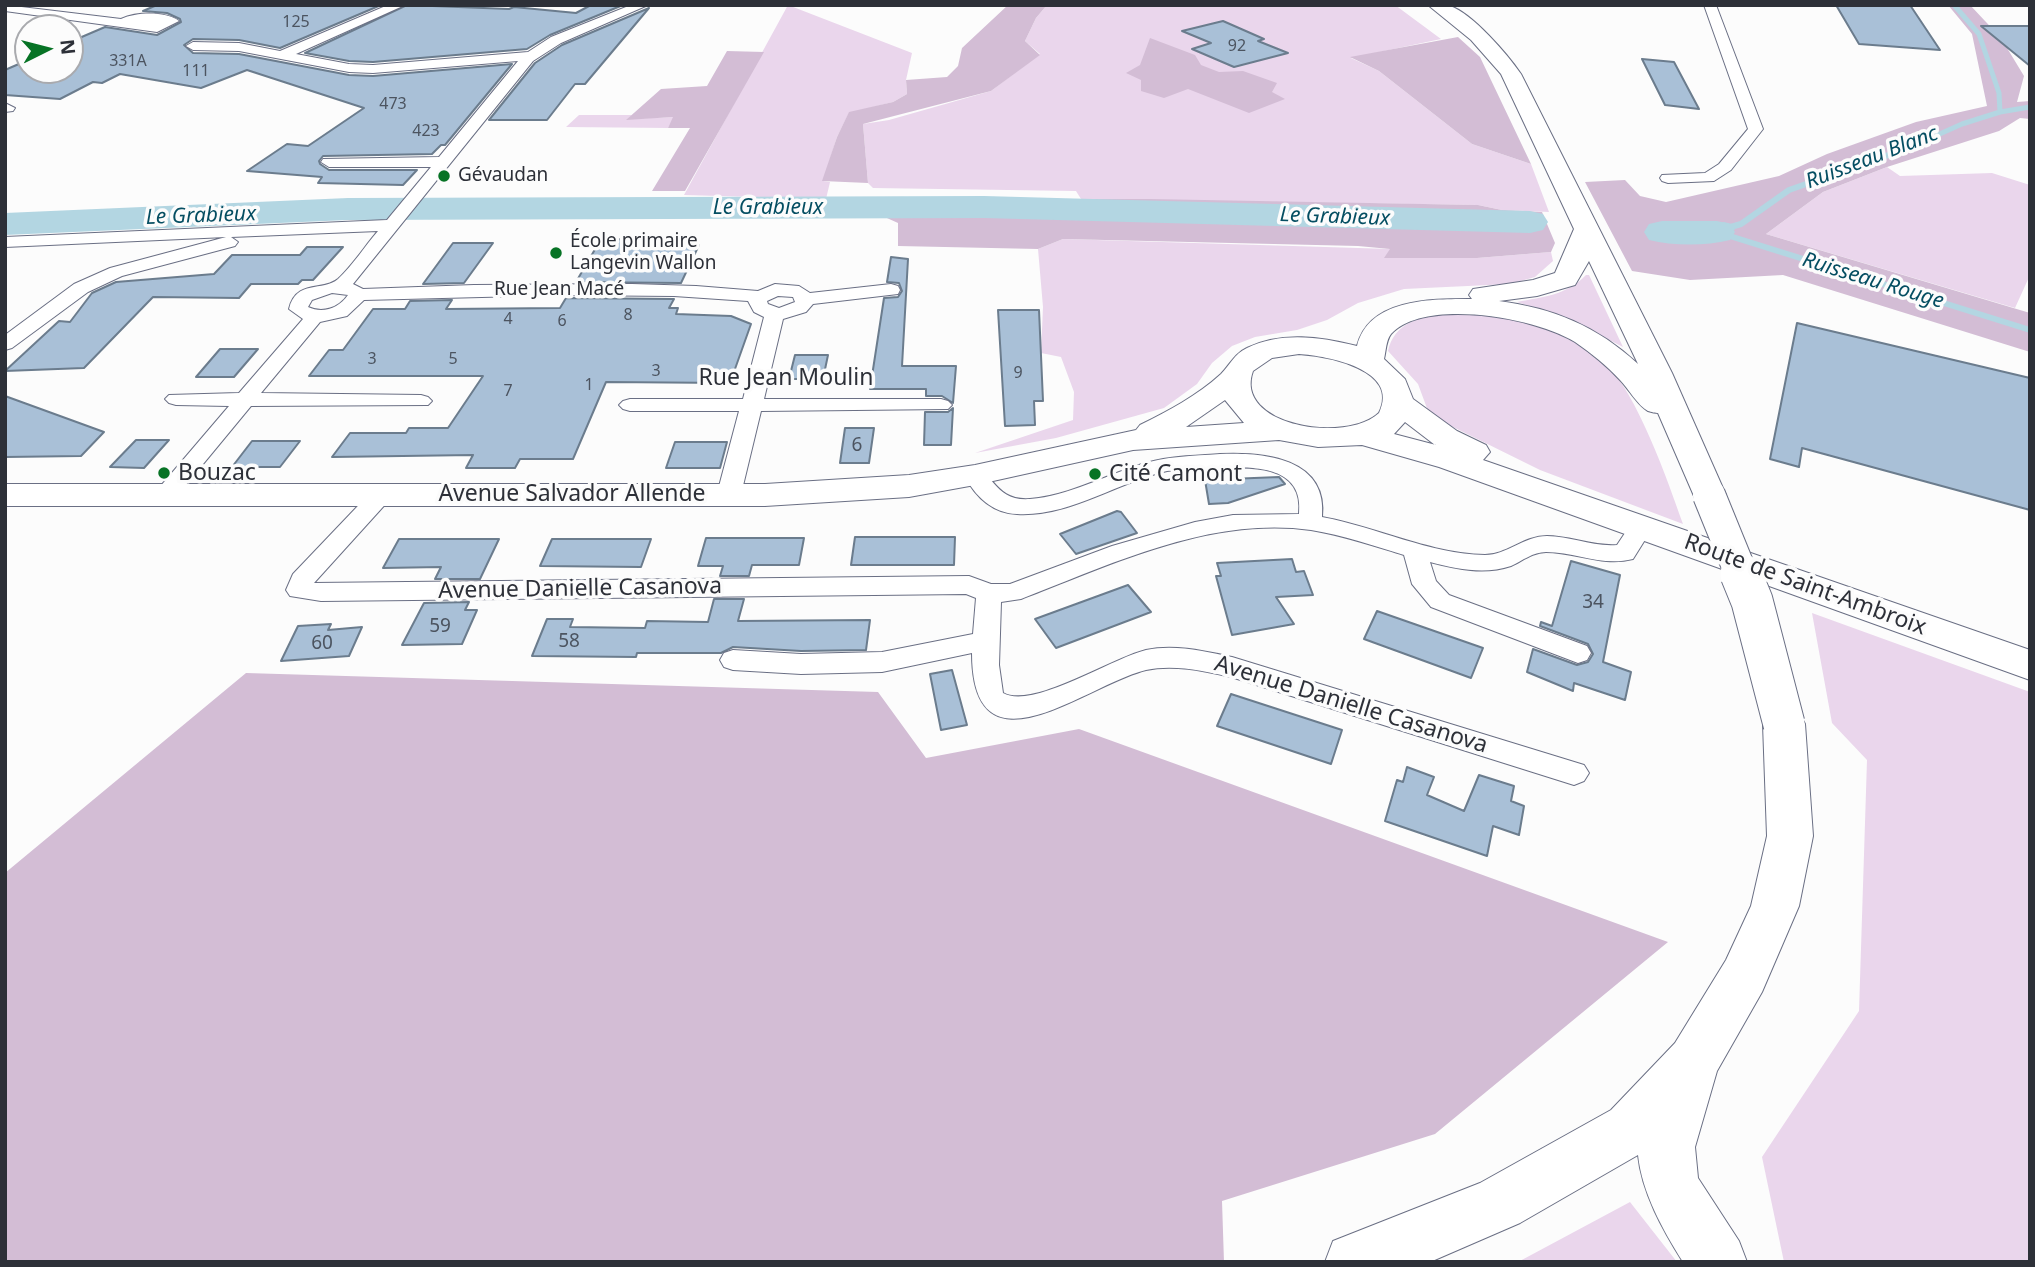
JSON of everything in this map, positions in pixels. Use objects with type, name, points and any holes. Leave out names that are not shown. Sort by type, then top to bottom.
[{"type":"main road","points":[[1354,1262],[1500,1203],[1630,1129],[1694,1061],[1744,976],[1775,906],[1790,836],[1784,724],[1752,601],[1689,445],[1657,373],[1511,74],[1498,56],[1465,23],[1437,5]]},
{"type":"main road","points":[[1299,345],[1374,310],[1440,295],[1499,295],[1537,288],[1565,279],[1575,263],[1586,230]]},
{"type":"main road","points":[[1369,362],[1376,332],[1392,317],[1439,306],[1503,308],[1570,327],[1610,352],[1645,388],[1689,445]]},
{"type":"main road","points":[[1299,345],[1324,347],[1369,362],[1387,374],[1397,389],[1400,404],[1394,417],[1382,428],[1363,435],[1337,439],[1309,437],[1281,430],[1259,420],[1244,407],[1235,392],[1234,378],[1241,365],[1255,355],[1275,348],[1299,345]]},
{"type":"main road","name":"Avenue Salvador Allende","points":[[1133,440],[1187,414],[1234,378]]},
{"type":"main road","name":"Route de Saint-Ambroix","points":[[1400,404],[1446,438],[1581,505]]},
{"type":"main road","name":"Avenue Salvador Allende","points":[[5,495],[729,495],[909,486],[975,475],[1133,440],[1281,430]]},
{"type":"main road","name":"Route de Saint-Ambroix","points":[[1363,435],[1451,460],[2030,665]]},
{"type":"main road","points":[[1694,1061],[1666,1155],[1672,1180],[1684,1208],[1717,1262]]},
{"type":"street","points":[[282,55],[399,5]]},
{"type":"street","points":[[349,291],[394,222],[530,56],[556,40],[642,5]]},
{"type":"street","points":[[1668,178],[1708,177],[1725,167],[1756,129],[1710,5]]},
{"type":"street","points":[[5,8],[121,24]]},
{"type":"street","points":[[193,46],[239,47],[349,68],[373,69],[530,56]]},
{"type":"street","points":[[329,162],[442,162]]},
{"type":"street","points":[[5,242],[394,222]]},
{"type":"street","points":[[5,344],[81,288],[116,272],[260,235],[271,228]]},
{"type":"street","name":"Rue Jean Macé","points":[[245,399],[315,316],[301,313],[297,305],[313,292],[653,290],[715,291],[760,297],[775,290],[799,291]]},
{"type":"street","points":[[760,297],[757,302],[759,307],[775,313],[792,311],[804,304],[799,291],[891,290]]},
{"type":"street","points":[[729,495],[775,313]]},
{"type":"street","points":[[176,399],[421,401]]},
{"type":"street","points":[[167,493],[245,399]]},
{"type":"street","name":"Rue Jean Moulin","points":[[630,405],[941,405]]},
{"type":"street","points":[[975,475],[990,495],[1013,507],[1032,506],[1080,493],[1164,465],[1237,459],[1267,461],[1296,476],[1304,486],[1311,501],[1310,522]]},
{"type":"street","name":"Avenue Danielle Casanova","points":[[383,493],[302,580],[299,590],[321,592],[970,585],[989,593],[1012,593],[1193,529],[1266,521],[1310,522],[1416,549],[1488,563],[1506,563],[1539,544],[1556,544],[1591,555],[1624,553],[1641,527]]},
{"type":"street","points":[[1416,549],[1422,581],[1429,593],[1440,601],[1578,653]]},
{"type":"street","name":"Avenue Danielle Casanova","points":[[989,593],[985,641],[987,687],[992,699],[1003,708],[1033,708],[1130,664],[1176,658],[1206,661],[1574,773]]},
{"type":"street","points":[[733,660],[801,664],[882,662],[985,641]]},
{"type":"shaded area","points":[[788,5],[912,53],[906,80],[907,94],[893,102],[849,113],[837,137],[823,181],[830,182],[826,199],[684,195]]},
{"type":"shaded area","points":[[1008,5],[1047,5],[1036,18],[1025,41],[1040,55],[991,91],[863,124],[868,183],[822,181],[849,112],[893,102],[907,94],[906,80],[947,77],[958,66],[962,48]]},
{"type":"shaded area","points":[[1047,5],[1395,5],[1441,39],[1351,58],[1379,71],[1472,144],[1531,164],[1549,212],[1502,210],[1478,205],[1081,199],[1076,191],[873,188],[868,183],[863,124],[889,120],[991,91],[1040,54],[1025,41],[1036,18]]},
{"type":"shaded area","points":[[1948,5],[1970,5],[2001,38],[2024,76],[2017,102],[2030,101],[2030,119],[2020,118],[1999,131],[1887,167],[1823,192],[1766,234],[2030,313],[2030,352],[1783,275],[1690,280],[1632,271],[1585,182],[1625,180],[1640,196],[1666,202],[1779,176],[1827,154],[1916,122],[1987,106],[1972,34]]},
{"type":"shaded area","points":[[1458,37],[1480,57],[1531,164],[1472,144],[1379,71],[1350,57]]},
{"type":"shaded area","points":[[1150,38],[1195,55],[1201,65],[1219,72],[1243,71],[1277,83],[1272,92],[1285,99],[1249,113],[1188,89],[1164,98],[1141,91],[1141,80],[1126,73],[1140,65]]},
{"type":"shaded area","points":[[727,51],[764,52],[685,191],[652,191],[690,128],[668,128],[673,117],[626,120],[661,89],[707,86]]},
{"type":"shaded area","points":[[579,115],[632,115],[628,119],[674,117],[668,128],[566,127]]},
{"type":"shaded area","points":[[1887,167],[1900,176],[1992,173],[2030,185],[2030,275],[2015,308],[1766,234],[1823,192]]},
{"type":"shaded area","points":[[877,199],[1149,199],[1478,205],[1502,210],[1542,212],[1555,243],[1551,252],[1477,258],[1384,258],[1390,249],[1358,246],[1063,239],[1038,249],[898,246],[898,223],[878,214]]},
{"type":"shaded area","points":[[1063,239],[1391,249],[1385,258],[1477,258],[1551,252],[1553,261],[1535,277],[1510,284],[1404,289],[1358,303],[1327,320],[1297,330],[1255,337],[1232,346],[1212,363],[1197,384],[1164,408],[1056,438],[975,453],[1073,420],[1074,392],[1061,357],[1041,353],[1043,307],[1038,249]]},
{"type":"shaded area","points":[[1589,275],[1623,347],[1564,317],[1517,302],[1563,291]]},
{"type":"shaded area","points":[[1444,312],[1508,317],[1550,328],[1588,347],[1604,361],[1640,416],[1683,524],[1540,470],[1447,424],[1428,411],[1418,384],[1388,351],[1396,334],[1409,323]]},
{"type":"shaded area","points":[[1812,613],[2030,692],[2030,1262],[1784,1262],[1762,1157],[1859,1011],[1867,760],[1832,723]]},
{"type":"shaded area","points":[[246,673],[878,692],[926,758],[1079,729],[1668,942],[1435,1134],[1222,1201],[1224,1262],[5,1262],[5,873]]},
{"type":"shaded area","points":[[1630,1202],[1677,1262],[1518,1262]]},
{"type":"building","points":[[157,5],[381,5],[280,48],[239,40],[193,39],[184,45],[193,53],[239,54],[349,75],[373,76],[512,64],[445,145],[441,145],[432,154],[323,156],[319,161],[329,170],[417,170],[403,185],[318,183],[322,177],[247,171],[287,144],[308,146],[364,108],[247,70],[201,88],[120,74],[102,83],[93,82],[60,99],[5,95],[5,70],[14,66],[14,84],[84,84],[84,36],[105,27],[157,35],[181,22],[167,13],[143,11]]},
{"type":"building","points":[[407,5],[514,7],[576,13],[591,5],[623,5],[550,35],[527,49],[373,62],[349,61],[305,53]]},
{"type":"building","points":[[1836,5],[1910,5],[1940,50],[1859,44]]},
{"type":"building","points":[[649,8],[585,84],[575,84],[547,120],[489,120],[535,63],[562,45]]},
{"type":"building","points":[[1223,21],[1264,39],[1258,41],[1288,53],[1234,67],[1192,49],[1211,43],[1182,31]]},
{"type":"building","points":[[1981,26],[2030,26],[2030,66]]},
{"type":"building","points":[[1642,59],[1674,62],[1699,109],[1665,105]]},
{"type":"building","points":[[601,239],[653,240],[651,245],[699,245],[681,283],[576,282]]},
{"type":"building","points":[[453,243],[493,243],[464,283],[423,284]]},
{"type":"building","points":[[307,247],[343,247],[313,280],[302,280],[298,284],[251,284],[239,298],[153,297],[84,368],[5,371],[59,321],[70,322],[92,293],[116,282],[214,274],[232,255],[300,255]]},
{"type":"building","points":[[891,257],[908,259],[902,366],[956,366],[953,403],[942,396],[926,396],[926,389],[870,389],[884,298],[898,297],[902,291],[899,283],[887,282]]},
{"type":"building","points":[[566,298],[674,299],[669,308],[678,308],[676,314],[731,316],[751,324],[730,383],[606,382],[573,459],[520,459],[515,468],[466,468],[473,455],[332,457],[350,433],[406,433],[409,428],[448,428],[483,376],[309,376],[329,350],[343,350],[373,309],[405,309],[410,301],[452,300],[446,309],[560,308]]},
{"type":"building","points":[[998,310],[1039,310],[1043,401],[1034,401],[1035,425],[1005,426]]},
{"type":"building","points":[[1797,323],[2030,378],[2030,510],[1802,448],[1799,467],[1770,459]]},
{"type":"building","points":[[220,349],[258,349],[234,377],[196,377]]},
{"type":"building","points":[[795,355],[828,355],[823,379],[789,379]]},
{"type":"building","points":[[5,396],[104,432],[81,456],[5,457]]},
{"type":"building","points":[[953,408],[951,445],[924,445],[925,412],[948,412]]},
{"type":"building","points":[[845,428],[874,428],[869,463],[840,463]]},
{"type":"building","points":[[136,440],[169,440],[144,468],[110,467]]},
{"type":"building","points":[[252,441],[300,441],[280,467],[232,467]]},
{"type":"building","points":[[675,442],[727,442],[720,468],[666,468]]},
{"type":"building","points":[[1279,477],[1285,484],[1228,503],[1209,504],[1205,480]]},
{"type":"building","points":[[1117,511],[1121,512],[1137,533],[1076,554],[1060,534]]},
{"type":"building","points":[[855,537],[955,537],[954,565],[851,565]]},
{"type":"building","points":[[706,538],[804,538],[799,565],[752,565],[749,576],[720,576],[723,566],[698,566]]},
{"type":"building","points":[[399,539],[499,539],[480,579],[435,579],[441,567],[383,568]]},
{"type":"building","points":[[552,539],[651,539],[641,567],[540,566]]},
{"type":"building","points":[[1292,559],[1296,572],[1304,571],[1313,595],[1276,597],[1294,624],[1232,635],[1216,576],[1221,576],[1217,563]]},
{"type":"building","points":[[1571,561],[1620,575],[1603,662],[1631,672],[1625,700],[1574,683],[1573,691],[1527,672],[1533,649],[1577,665],[1588,662],[1593,654],[1588,644],[1540,626],[1541,622],[1552,626]]},
{"type":"building","points":[[1128,585],[1151,612],[1056,648],[1035,619]]},
{"type":"building","points":[[714,599],[744,599],[738,621],[870,620],[866,650],[801,651],[733,647],[721,653],[637,653],[636,657],[532,656],[547,619],[573,619],[570,627],[645,628],[647,621],[708,622]]},
{"type":"building","points":[[469,602],[465,610],[477,610],[462,644],[402,645],[424,603]]},
{"type":"building","points":[[1377,611],[1483,648],[1471,678],[1364,639]]},
{"type":"building","points":[[331,624],[328,630],[362,627],[349,656],[281,661],[298,626]]},
{"type":"building","points":[[952,670],[967,725],[941,730],[930,674]]},
{"type":"building","points":[[1231,694],[1342,730],[1331,764],[1217,726]]},
{"type":"building","points":[[1407,767],[1434,777],[1427,795],[1464,811],[1479,775],[1514,786],[1511,801],[1524,806],[1519,835],[1493,826],[1487,856],[1385,821],[1397,780],[1403,782]]},
{"type":"waterway","points":[[1954,5],[1979,34],[1999,93],[2000,112]]},
{"type":"waterway","name":"Ruisseau Blanc","points":[[2000,112],[2030,107]]},
{"type":"waterway","name":"Ruisseau Blanc","points":[[1909,148],[1962,124],[2000,112]]},
{"type":"waterway","name":"Ruisseau Blanc","points":[[1724,229],[1741,224],[1789,190],[1909,148]]},
{"type":"waterway","name":"Le Grabieux","points":[[5,224],[348,209],[984,207],[1530,222]]},
{"type":"waterway","name":"Ruisseau Rouge","points":[[1717,232],[1724,229]]},
{"type":"waterway","name":"Le Grabieux","points":[[1662,232],[1717,232]]},
{"type":"waterway","name":"Ruisseau Rouge","points":[[1717,232],[2030,330]]},
{"type":"place","name":"Gévaudan","points":[[444,176]]},
{"type":"place","name":"École primaire Langevin Wallon","points":[[556,253]]},
{"type":"place","name":"Bouzac","points":[[164,473]]},
{"type":"place","name":"Cité Camont","points":[[1095,474]]}]
